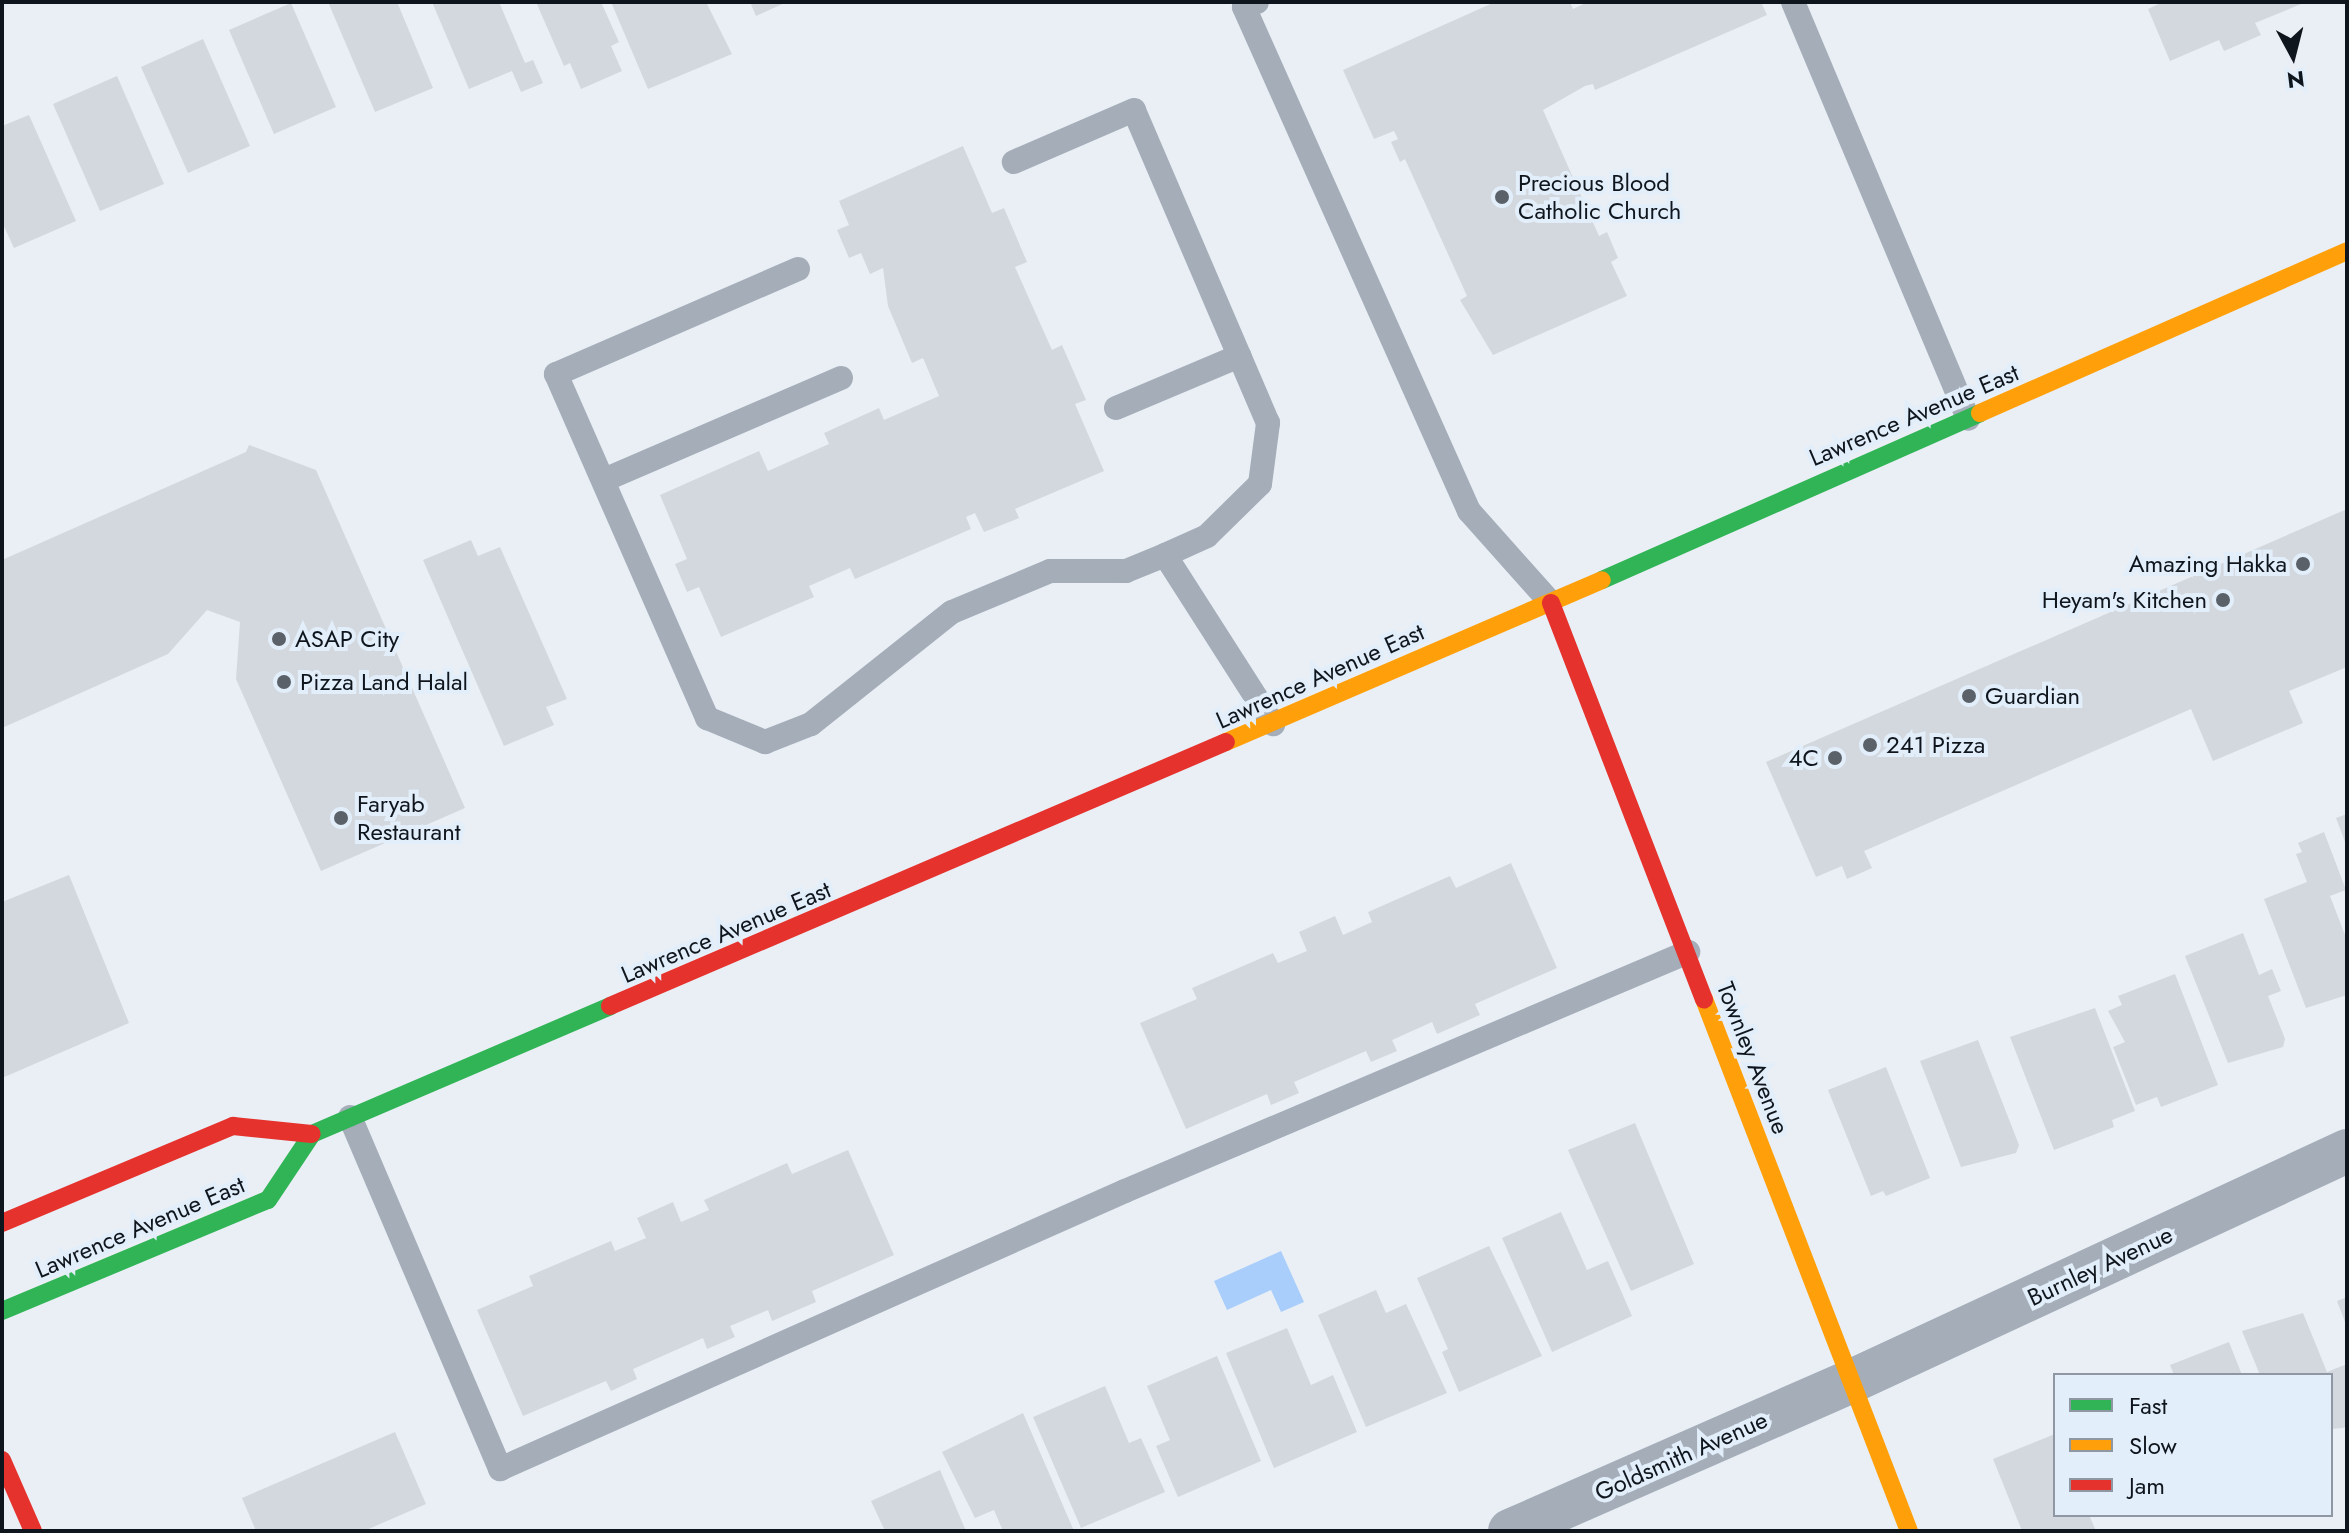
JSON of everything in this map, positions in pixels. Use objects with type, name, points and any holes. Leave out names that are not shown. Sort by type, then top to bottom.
[{"type":"main road","name":"Lawrence Avenue East","points":[[2,1223],[233,1126],[312,1134],[1273,724],[2346,250]]},
{"type":"main road","name":"Townley Avenue","points":[[1551,603],[1909,1531]]},
{"type":"main road","name":"Lawrence Avenue East","points":[[2,1311],[268,1200],[312,1134]]},
{"type":"main road","points":[[2,1460],[33,1531]]},
{"type":"street","name":"Burnley Avenue","points":[[1852,1381],[2347,1151]]},
{"type":"street","name":"Goldsmith Avenue","points":[[1510,1531],[1852,1381]]},
{"type":"lane","points":[[1257,2],[1244,7],[1469,511],[1551,603]]},
{"type":"lane","points":[[1793,2],[1968,419]]},
{"type":"lane","points":[[798,269],[556,374],[707,718],[765,742],[811,724],[952,612],[1050,571],[1126,571],[1165,555],[1207,536],[1260,484],[1268,423],[1134,110],[1014,162]]},
{"type":"lane","points":[[1116,408],[1239,356]]},
{"type":"lane","points":[[604,480],[841,378]]},
{"type":"lane","points":[[1165,555],[1273,724]]},
{"type":"lane","points":[[350,1117],[500,1469],[1125,1191],[1688,952]]},
{"type":"water","points":[[1281,1251],[1304,1302],[1281,1312],[1271,1290],[1227,1310],[1214,1281]]},
{"type":"building","points":[[328,2],[397,2],[433,88],[375,112]]},
{"type":"building","points":[[432,2],[499,2],[525,63],[533,60],[543,83],[521,92],[512,71],[469,89]]},
{"type":"building","points":[[536,2],[601,2],[619,42],[611,46],[622,71],[581,89],[570,63],[564,66]]},
{"type":"building","points":[[611,2],[706,2],[732,54],[648,89]]},
{"type":"building","points":[[750,2],[787,2],[756,16]]},
{"type":"building","name":"Precious Blood Catholic Church","points":[[1495,2],[1570,2],[1573,9],[1588,2],[1761,2],[1767,15],[1595,90],[1593,84],[1585,86],[1543,110],[1599,236],[1607,232],[1618,258],[1611,262],[1627,296],[1493,355],[1460,300],[1467,296],[1405,159],[1400,162],[1391,142],[1398,139],[1394,131],[1374,139],[1343,70]]},
{"type":"building","points":[[2163,2],[2306,2],[2255,23],[2261,35],[2224,51],[2219,40],[2170,61],[2148,9]]},
{"type":"building","points":[[291,3],[336,107],[274,134],[229,30]]},
{"type":"building","points":[[203,39],[250,146],[188,173],[141,67]]},
{"type":"building","points":[[117,76],[164,184],[100,211],[53,104]]},
{"type":"building","points":[[29,115],[76,221],[14,248],[2,222],[2,126]]},
{"type":"building","points":[[963,146],[992,213],[1004,208],[1027,262],[1015,267],[1052,350],[1062,345],[1086,400],[1075,404],[1104,471],[1015,509],[1019,518],[984,532],[975,513],[966,517],[971,529],[855,579],[850,568],[809,586],[814,597],[721,637],[699,587],[687,592],[675,564],[687,559],[660,495],[759,451],[768,471],[829,444],[824,433],[879,408],[884,420],[939,396],[923,358],[912,363],[888,306],[883,268],[870,274],[861,253],[849,258],[837,230],[849,225],[839,201]]},
{"type":"building","points":[[249,445],[316,470],[465,808],[321,871],[236,679],[240,622],[207,610],[168,654],[2,728],[2,560],[246,452]]},
{"type":"building","points":[[2347,509],[2347,667],[2289,691],[2303,723],[2213,761],[2191,709],[1864,851],[1872,868],[1847,879],[1842,866],[1816,877],[1766,762]]},
{"type":"building","points":[[471,540],[478,556],[500,547],[567,699],[546,707],[554,725],[504,746],[423,560]]},
{"type":"building","points":[[2347,814],[2347,847],[2336,818]]},
{"type":"building","points":[[2324,832],[2346,890],[2330,896],[2347,940],[2347,995],[2306,1008],[2264,899],[2307,882],[2296,854],[2302,852],[2298,843]]},
{"type":"building","points":[[1511,863],[1557,968],[1475,1004],[1480,1015],[1437,1034],[1432,1022],[1392,1040],[1397,1051],[1371,1062],[1366,1051],[1294,1082],[1299,1093],[1271,1105],[1267,1094],[1186,1129],[1140,1023],[1197,999],[1192,988],[1273,953],[1278,963],[1307,951],[1299,932],[1335,916],[1343,935],[1372,922],[1368,912],[1450,876],[1456,888]]},
{"type":"building","points":[[69,875],[129,1023],[2,1078],[2,902]]},
{"type":"building","points":[[2243,933],[2259,975],[2272,969],[2281,991],[2268,996],[2285,1039],[2283,1047],[2228,1063],[2185,956]]},
{"type":"building","points":[[2175,974],[2218,1085],[2161,1107],[2157,1097],[2136,1105],[2113,1047],[2125,1042],[2108,1011],[2122,1005],[2118,996]]},
{"type":"building","points":[[2095,1008],[2135,1111],[2112,1120],[2114,1127],[2054,1150],[2010,1037]]},
{"type":"building","points":[[1978,1040],[2019,1145],[2016,1153],[1961,1167],[1920,1061]]},
{"type":"building","points":[[1886,1067],[1930,1178],[1886,1196],[1883,1191],[1871,1196],[1828,1090]]},
{"type":"building","points":[[1635,1123],[1694,1264],[1631,1291],[1568,1150]]},
{"type":"building","points":[[848,1150],[894,1255],[812,1291],[816,1302],[772,1321],[768,1310],[730,1326],[735,1337],[707,1349],[703,1338],[633,1369],[637,1379],[611,1391],[606,1381],[523,1416],[477,1310],[533,1286],[529,1276],[611,1241],[615,1251],[646,1238],[637,1218],[673,1202],[681,1222],[709,1210],[704,1200],[787,1163],[792,1174]]},
{"type":"building","points":[[1561,1212],[1587,1270],[1608,1261],[1632,1316],[1552,1352],[1502,1238]]},
{"type":"building","points":[[1489,1246],[1542,1356],[1459,1392],[1442,1352],[1448,1349],[1417,1278]]},
{"type":"building","points":[[1376,1290],[1386,1313],[1406,1304],[1447,1393],[1366,1427],[1318,1315]]},
{"type":"building","points":[[2347,1297],[2347,1327],[2337,1301]]},
{"type":"building","points":[[2303,1313],[2327,1372],[2347,1364],[2347,1426],[2333,1429],[2333,1373],[2259,1373],[2242,1331]]},
{"type":"building","points":[[1287,1328],[1311,1385],[1333,1375],[1357,1432],[1274,1468],[1226,1353]]},
{"type":"building","points":[[2229,1342],[2241,1373],[2173,1373],[2170,1365]]},
{"type":"building","points":[[1217,1356],[1261,1461],[1178,1497],[1156,1446],[1170,1440],[1147,1386]]},
{"type":"building","points":[[1105,1386],[1129,1443],[1141,1438],[1165,1492],[1081,1528],[1033,1417]]},
{"type":"building","points":[[1023,1413],[1074,1531],[1003,1531],[994,1510],[975,1518],[942,1452]]},
{"type":"building","points":[[395,1432],[426,1504],[364,1531],[256,1531],[242,1498]]},
{"type":"building","points":[[2053,1435],[2053,1517],[2090,1517],[2096,1531],[2022,1531],[1993,1459]]},
{"type":"building","points":[[940,1470],[966,1531],[885,1531],[871,1501]]},
{"type":"traffic: fast","points":[[1602,580],[1980,413]]},
{"type":"traffic: fast","points":[[2,1311],[268,1200],[312,1134],[610,1006]]},
{"type":"traffic: slow","points":[[1980,413],[2347,251]]},
{"type":"traffic: slow","points":[[1226,742],[1602,580]]},
{"type":"traffic: slow","points":[[1704,999],[1909,1531]]},
{"type":"traffic: jam","points":[[1551,603],[1704,999]]},
{"type":"traffic: jam","points":[[610,1006],[1226,742]]},
{"type":"traffic: jam","points":[[2,1223],[233,1126],[312,1134]]},
{"type":"traffic: jam","points":[[2,1460],[33,1531]]},
{"type":"place","name":"Precious Blood Catholic Church","points":[[1502,197]]},
{"type":"place","name":"Amazing Hakka","points":[[2303,564]]},
{"type":"place","name":"Heyam's Kitchen","points":[[2223,600]]},
{"type":"place","name":"ASAP City","points":[[279,639]]},
{"type":"place","name":"Pizza Land Halal","points":[[284,682]]},
{"type":"place","name":"Guardian","points":[[1969,696]]},
{"type":"place","name":"241 Pizza","points":[[1870,745]]},
{"type":"place","name":"4C","points":[[1835,758]]},
{"type":"place","name":"Faryab Restaurant","points":[[341,818]]}]
